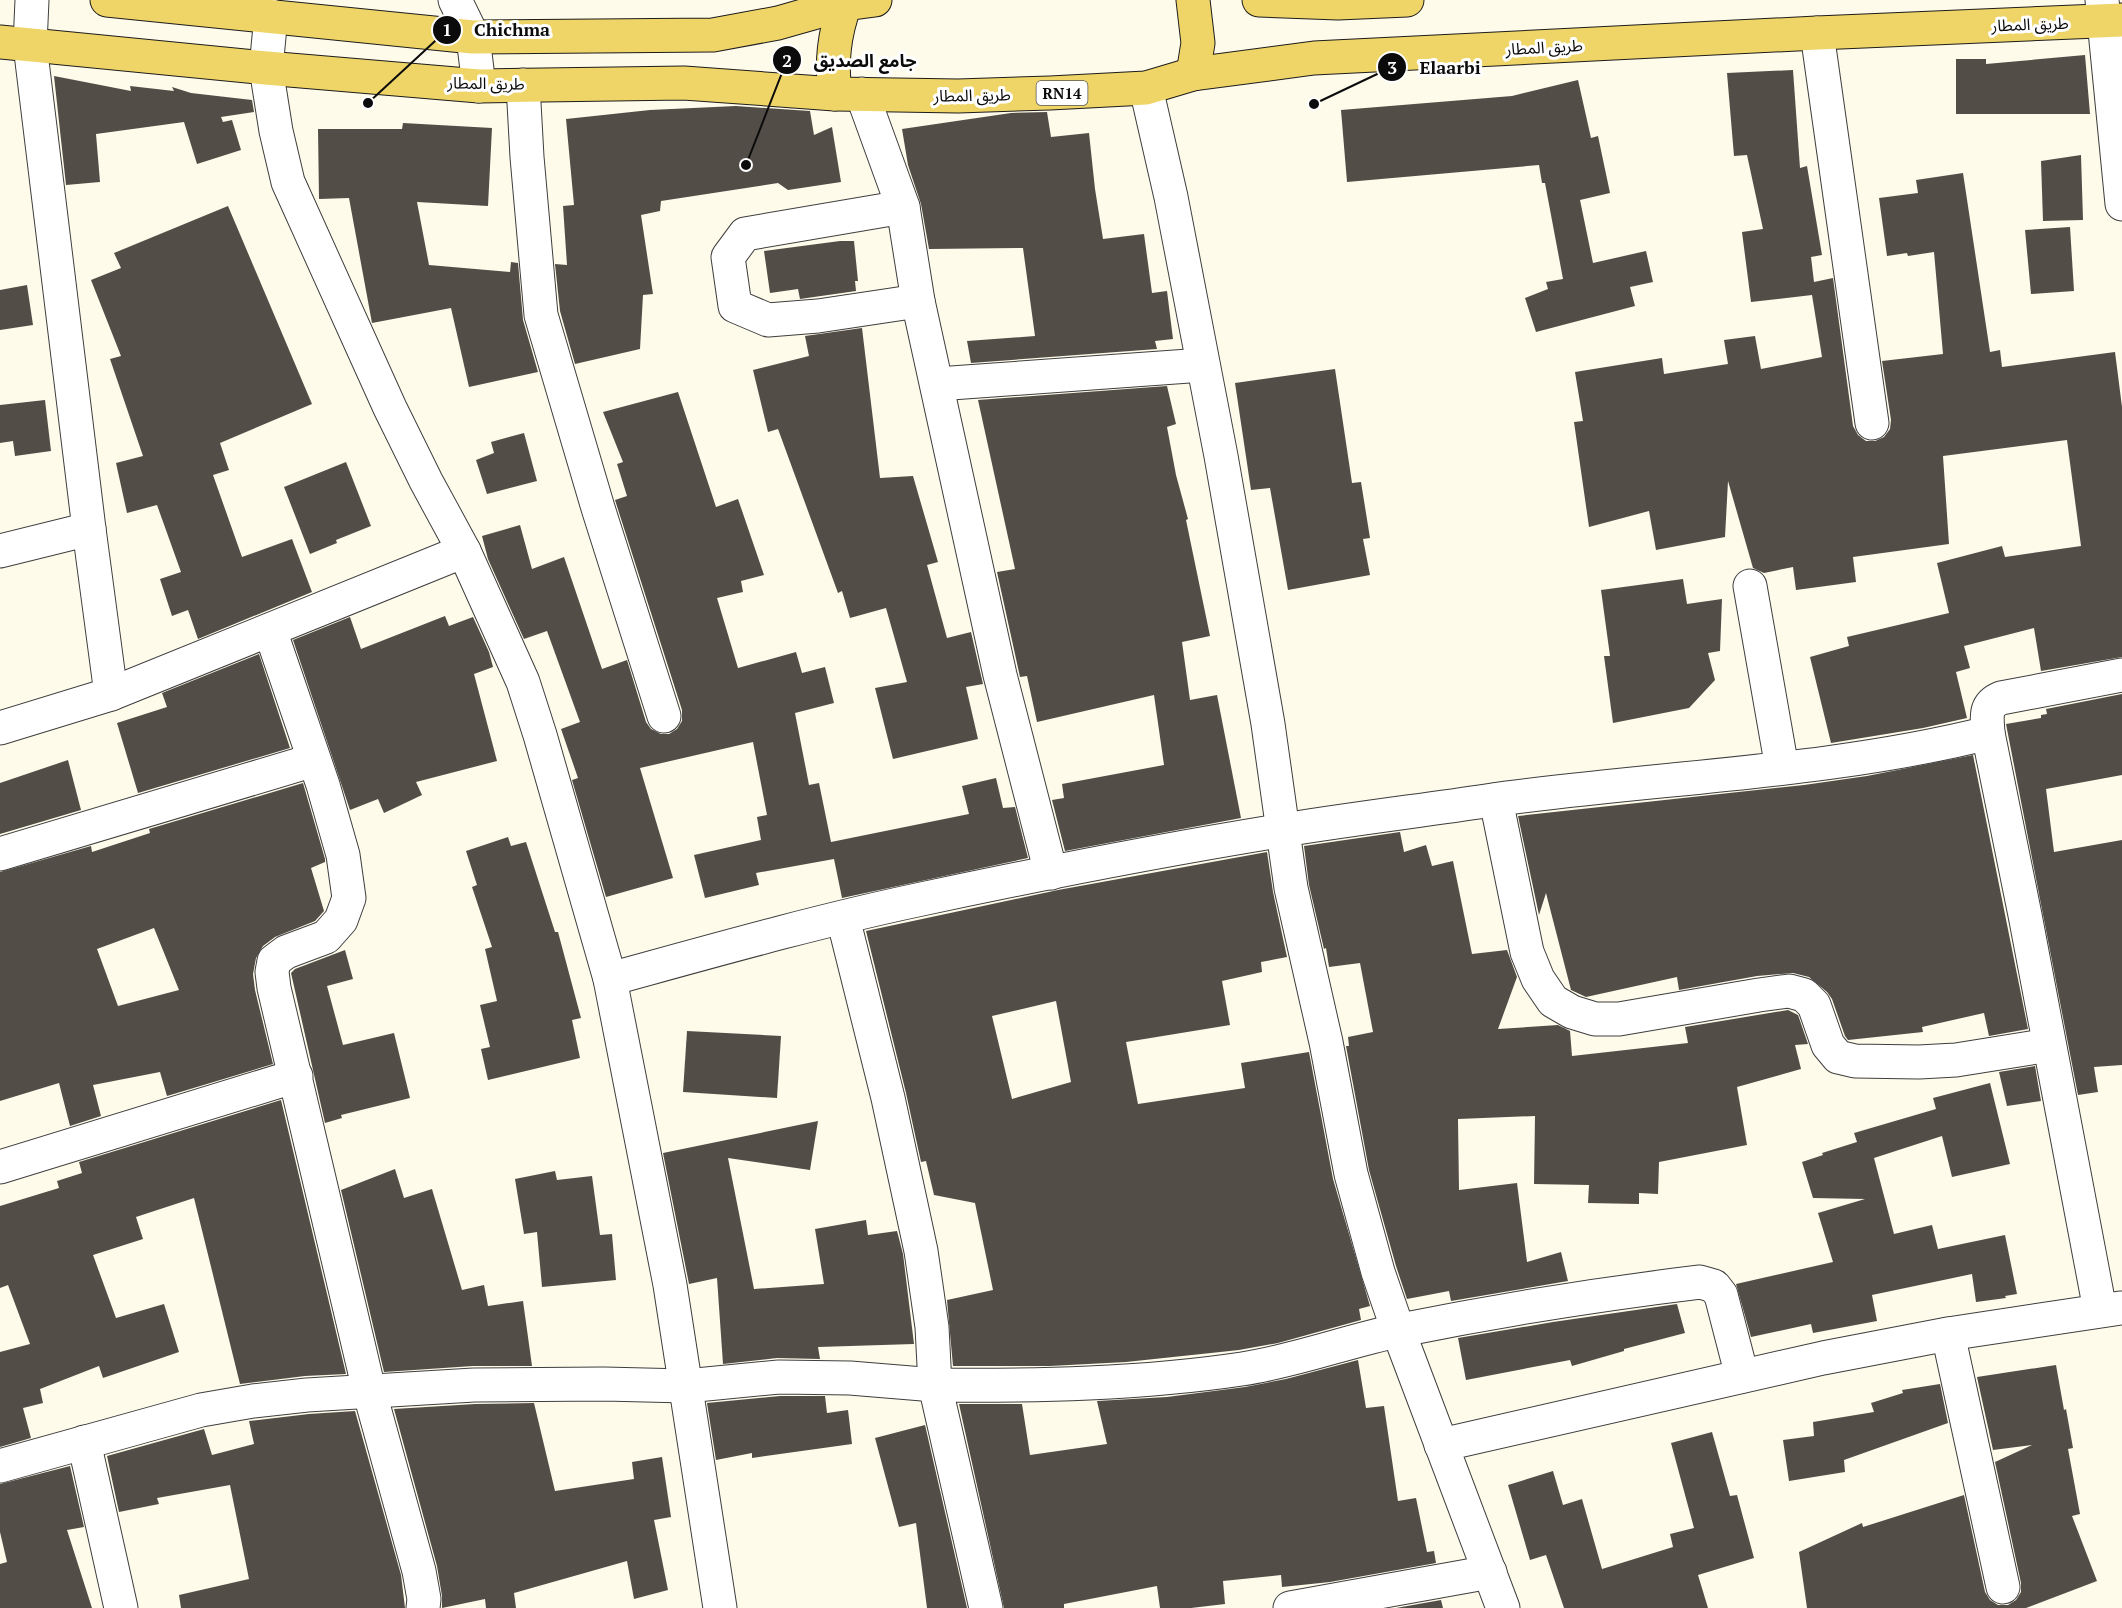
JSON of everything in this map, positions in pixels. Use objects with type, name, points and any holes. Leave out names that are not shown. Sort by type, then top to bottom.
[{"type":"main road","points":[[107,0],[473,37],[713,35],[778,23],[860,2]]},
{"type":"main road","points":[[1193,0],[1198,43],[1193,74]]},
{"type":"main road","points":[[1259,0],[1338,3],[1407,0]]},
{"type":"main road","points":[[849,94],[832,58],[834,40],[860,2]]},
{"type":"main road","name":"طريق المطار","points":[[15,43],[479,86],[684,83],[849,94],[1027,94],[1146,88],[1193,74],[1314,58],[1817,33],[2109,14]]},
{"type":"street","points":[[32,0],[15,43],[89,529],[111,694]]},
{"type":"street","points":[[455,0],[473,37],[479,86]]},
{"type":"street","points":[[2109,14],[2122,204]]},
{"type":"street","points":[[271,16],[266,68],[276,132],[288,182],[390,408],[464,551],[523,682],[610,979],[668,1274],[720,1608]]},
{"type":"street","points":[[1817,33],[1872,423]]},
{"type":"street","points":[[523,85],[541,315],[595,498],[664,716]]},
{"type":"street","points":[[1146,88],[1171,197],[1203,365],[1268,724],[1291,888],[1326,1042],[1351,1174],[1378,1272],[1398,1330],[1503,1608]]},
{"type":"street","points":[[849,94],[903,207],[918,301],[1000,675],[1051,873]]},
{"type":"street","points":[[903,207],[745,234],[728,257],[735,306],[768,320],[818,316],[918,301]]},
{"type":"street","points":[[937,384],[1203,365]]},
{"type":"street","points":[[0,551],[89,529]]},
{"type":"street","points":[[0,728],[111,694],[464,551]]},
{"type":"street","points":[[1750,586],[1782,768]]},
{"type":"street","points":[[270,630],[343,855],[349,898],[341,920],[326,937],[286,952],[274,961],[272,972],[274,988],[369,1390],[419,1571],[424,1599],[423,1608]]},
{"type":"street","points":[[1441,1446],[1823,1358],[1948,1334],[2111,1309],[2049,1045],[1988,733],[1987,711],[1993,701],[2001,698],[2122,675]]},
{"type":"street","points":[[610,979],[914,901],[1283,830],[1496,800],[1782,768],[1931,747],[1988,733]]},
{"type":"street","points":[[0,854],[314,760]]},
{"type":"street","points":[[1496,800],[1527,952],[1538,979],[1553,1001],[1572,1012],[1595,1019],[1619,1019],[1759,994],[1789,991],[1804,995],[1814,1005],[1828,1045],[1838,1057],[1855,1061],[1956,1060],[2049,1045]]},
{"type":"street","points":[[843,918],[888,1098],[921,1251],[932,1327],[934,1385],[987,1608]]},
{"type":"street","points":[[0,1167],[296,1076]]},
{"type":"street","points":[[0,1466],[201,1410],[253,1401],[369,1390],[474,1385],[686,1386],[779,1377],[850,1378],[934,1385],[1012,1386],[1137,1379],[1244,1369],[1398,1330],[1555,1301],[1700,1282],[1713,1286],[1721,1295],[1742,1376]]},
{"type":"street","points":[[1948,1334],[2003,1587]]},
{"type":"street","points":[[84,1442],[121,1608]]},
{"type":"street","points":[[1290,1608],[1410,1597],[1490,1572]]},
{"type":"building","points":[[2085,55],[2090,114],[1956,114],[1956,59],[1986,59],[1986,64]]},
{"type":"building","points":[[1793,70],[1800,168],[1807,166],[1822,255],[1811,257],[1814,282],[1833,278],[1853,426],[1858,435],[1866,441],[1875,441],[1884,437],[1890,429],[1891,420],[1882,361],[1943,354],[1934,252],[1887,256],[1879,198],[1918,193],[1916,180],[1963,173],[1990,352],[2000,350],[2002,367],[2115,352],[2122,407],[2122,657],[2041,671],[2034,628],[1964,646],[1970,668],[1956,672],[1967,718],[1923,728],[1831,743],[1810,657],[1849,646],[1847,637],[1949,613],[1937,563],[2002,546],[2005,557],[2081,546],[2067,440],[1943,456],[1949,544],[1853,557],[1856,582],[1796,590],[1793,567],[1764,573],[1753,568],[1728,481],[1725,537],[1656,550],[1649,511],[1589,527],[1574,422],[1583,421],[1575,372],[1662,358],[1664,374],[1728,364],[1724,340],[1755,336],[1761,369],[1822,357],[1812,295],[1751,302],[1742,232],[1763,229],[1747,155],[1734,156],[1727,73]]},
{"type":"building","points":[[54,76],[131,91],[130,86],[174,91],[172,87],[191,93],[252,100],[254,112],[221,117],[223,122],[232,120],[241,150],[197,164],[184,122],[96,134],[100,182],[66,185]]},
{"type":"building","points":[[1578,80],[1591,138],[1598,136],[1610,193],[1580,200],[1593,263],[1646,251],[1653,282],[1630,287],[1635,306],[1536,332],[1525,298],[1548,289],[1546,282],[1563,279],[1545,183],[1542,183],[1539,165],[1347,182],[1341,110],[1512,96]]},
{"type":"building","points":[[736,106],[810,111],[814,135],[832,127],[841,182],[788,190],[778,183],[661,201],[660,211],[641,215],[653,294],[643,295],[640,349],[575,364],[560,311],[555,264],[567,265],[563,206],[574,205],[566,119],[650,110]]},
{"type":"building","points":[[1047,112],[1051,137],[1089,133],[1103,239],[1144,234],[1152,293],[1167,291],[1173,339],[1155,341],[1157,349],[971,363],[967,341],[1035,336],[1023,248],[929,249],[921,204],[908,165],[902,129],[1011,113]]},
{"type":"building","points":[[403,123],[492,128],[488,206],[417,202],[429,265],[510,272],[511,262],[518,263],[523,320],[538,372],[469,387],[451,308],[372,323],[349,198],[319,199],[318,129],[402,129]]},
{"type":"building","points":[[2081,155],[2083,220],[2043,221],[2041,161]]},
{"type":"building","points":[[228,206],[312,404],[220,443],[229,470],[213,475],[242,557],[292,539],[312,592],[198,639],[188,610],[172,616],[160,579],[181,572],[157,505],[127,513],[116,463],[143,456],[110,359],[121,356],[91,280],[121,268],[114,253]]},
{"type":"building","points":[[2070,227],[2074,291],[2031,294],[2025,230]]},
{"type":"building","points":[[854,241],[858,281],[855,281],[856,291],[800,299],[798,289],[770,293],[764,251]]},
{"type":"building","points":[[27,285],[33,325],[0,330],[0,290]]},
{"type":"building","points":[[862,328],[880,478],[913,476],[938,562],[927,565],[947,638],[971,632],[983,684],[966,687],[978,739],[893,759],[875,688],[907,682],[886,608],[850,618],[842,591],[838,593],[778,429],[768,432],[753,370],[809,356],[805,336]]},
{"type":"building","points":[[1335,369],[1352,483],[1361,482],[1370,538],[1363,539],[1370,575],[1288,590],[1270,488],[1251,490],[1235,383]]},
{"type":"building","points":[[1167,386],[1176,424],[1167,427],[1176,475],[1188,519],[1186,520],[1210,636],[1182,642],[1190,700],[1217,695],[1241,818],[1065,851],[1052,800],[1064,798],[1062,784],[1164,765],[1154,695],[1037,722],[1027,676],[1020,677],[997,572],[1015,569],[978,400]]},
{"type":"building","points":[[678,392],[716,507],[738,499],[764,575],[741,581],[743,592],[717,598],[738,668],[796,652],[802,673],[825,667],[834,703],[795,713],[809,785],[819,783],[831,842],[969,814],[962,786],[996,778],[1003,808],[1015,807],[1028,858],[842,898],[834,859],[756,873],[759,885],[705,898],[694,855],[761,840],[757,817],[767,815],[753,742],[640,768],[673,878],[606,897],[572,780],[578,778],[561,729],[580,722],[547,631],[524,639],[488,559],[482,536],[520,525],[532,569],[564,557],[602,669],[627,660],[646,722],[651,729],[661,734],[669,734],[677,729],[682,721],[682,710],[615,500],[627,496],[617,464],[623,462],[603,412]]},
{"type":"building","points":[[45,400],[51,451],[15,456],[13,441],[0,443],[0,405]]},
{"type":"building","points":[[524,433],[537,481],[487,494],[476,460],[494,453],[491,442]]},
{"type":"building","points":[[346,462],[371,526],[336,540],[337,543],[310,554],[284,487]]},
{"type":"building","points":[[1683,579],[1687,604],[1722,599],[1720,651],[1708,653],[1715,680],[1689,708],[1613,723],[1604,656],[1610,656],[1601,590]]},
{"type":"building","points":[[445,616],[449,626],[473,617],[489,652],[493,667],[474,674],[497,761],[416,782],[422,795],[384,813],[378,799],[350,810],[293,640],[350,617],[361,649]]},
{"type":"building","points":[[259,654],[290,748],[138,793],[117,723],[167,707],[162,693]]},
{"type":"building","points":[[2122,694],[2122,775],[2046,789],[2054,852],[2122,840],[2122,1065],[2094,1067],[2098,1092],[2078,1095],[2006,724],[2041,718],[2041,715],[2047,714],[2046,709]]},
{"type":"building","points":[[1973,755],[2028,1029],[1989,1036],[1984,1013],[1922,1027],[1923,1032],[1848,1040],[1827,992],[1809,977],[1793,973],[1757,976],[1679,990],[1677,977],[1586,997],[1571,990],[1546,893],[1539,915],[1518,816],[1804,785],[1867,776]]},
{"type":"building","points":[[68,760],[81,810],[0,834],[0,783]]},
{"type":"building","points":[[303,783],[325,859],[325,862],[311,868],[324,911],[315,921],[275,937],[263,946],[256,958],[253,974],[255,990],[273,1064],[167,1096],[160,1072],[93,1085],[101,1116],[70,1126],[59,1083],[0,1101],[0,872],[91,846],[92,852],[150,833],[149,829]],"holes":[[[154,928],[179,990],[118,1006],[97,949]]]},
{"type":"building","points":[[1400,832],[1404,852],[1426,845],[1432,866],[1453,861],[1472,954],[1507,950],[1517,977],[1498,1029],[1558,1025],[1570,1031],[1572,1056],[1688,1043],[1685,1027],[1788,1010],[1798,1015],[1808,1044],[1795,1045],[1801,1069],[1737,1087],[1747,1145],[1659,1162],[1658,1194],[1639,1193],[1639,1204],[1588,1203],[1589,1185],[1534,1184],[1535,1116],[1458,1119],[1459,1190],[1517,1183],[1527,1262],[1561,1252],[1568,1281],[1451,1301],[1449,1291],[1407,1299],[1369,1170],[1346,1046],[1349,1046],[1348,1037],[1373,1032],[1360,963],[1329,967],[1309,885],[1304,846]]},
{"type":"building","points":[[508,837],[511,846],[526,842],[555,932],[558,932],[581,1018],[572,1020],[580,1058],[488,1080],[481,1049],[490,1047],[480,1005],[497,1001],[485,949],[492,947],[472,887],[477,885],[466,851]]},
{"type":"building","points":[[1267,852],[1287,957],[1261,962],[1262,972],[1222,981],[1230,1025],[1126,1042],[1138,1104],[1245,1088],[1241,1063],[1309,1052],[1333,1179],[1370,1306],[1359,1309],[1361,1320],[1278,1343],[1239,1350],[1126,1362],[1050,1366],[953,1366],[947,1300],[993,1290],[975,1203],[934,1195],[926,1161],[921,1162],[866,931],[1058,890]],"holes":[[[1056,1001],[1071,1082],[1012,1099],[992,1016]]]},
{"type":"building","points":[[345,950],[353,979],[327,986],[343,1045],[394,1033],[410,1098],[341,1115],[342,1118],[325,1123],[291,973],[295,969]]},
{"type":"building","points":[[687,1031],[781,1036],[777,1098],[683,1092]]},
{"type":"building","points":[[2035,1066],[2041,1101],[2007,1106],[1999,1072]]},
{"type":"building","points":[[1990,1083],[2010,1164],[1952,1177],[1942,1136],[1874,1158],[1894,1234],[1932,1225],[1938,1249],[2005,1235],[2017,1294],[2005,1296],[2006,1298],[1976,1302],[1972,1274],[1872,1295],[1877,1321],[1813,1333],[1811,1324],[1751,1337],[1736,1284],[1833,1262],[1818,1213],[1865,1199],[1813,1198],[1802,1162],[1857,1142],[1854,1133],[1936,1109],[1933,1098]]},
{"type":"building","points":[[281,1100],[346,1374],[305,1376],[240,1384],[194,1198],[136,1217],[143,1239],[93,1255],[116,1318],[164,1304],[179,1352],[103,1378],[99,1366],[40,1389],[43,1403],[23,1408],[31,1438],[0,1447],[0,1352],[30,1344],[8,1285],[0,1288],[0,1206],[59,1188],[57,1181],[82,1173],[79,1162]]},
{"type":"building","points":[[818,1121],[810,1170],[728,1158],[754,1289],[824,1284],[815,1229],[866,1220],[868,1235],[897,1231],[903,1254],[914,1344],[818,1347],[820,1359],[777,1358],[723,1364],[717,1278],[689,1284],[663,1153]]},
{"type":"building","points":[[395,1169],[404,1198],[432,1189],[462,1290],[484,1285],[488,1306],[523,1301],[532,1366],[473,1366],[384,1372],[341,1190]]},
{"type":"building","points":[[555,1171],[557,1180],[592,1176],[600,1235],[612,1234],[616,1280],[542,1287],[537,1232],[524,1234],[515,1179]]},
{"type":"building","points":[[1677,1304],[1685,1333],[1572,1366],[1570,1360],[1466,1380],[1458,1338]]},
{"type":"building","points":[[1358,1360],[1366,1408],[1384,1406],[1398,1501],[1416,1498],[1427,1552],[1434,1551],[1436,1563],[1330,1582],[1282,1587],[1281,1575],[1223,1581],[1225,1604],[1191,1608],[1160,1608],[1157,1586],[1064,1604],[1064,1608],[1004,1608],[959,1404],[1022,1404],[1030,1455],[1107,1444],[1097,1401],[1167,1397],[1245,1387]]},
{"type":"building","points":[[2056,1365],[2073,1448],[2068,1449],[2080,1514],[2072,1516],[2097,1581],[2026,1608],[1807,1608],[1799,1552],[1862,1523],[1863,1527],[1964,1495],[1985,1592],[1990,1600],[1998,1605],[2008,1605],[2016,1600],[2021,1592],[2021,1583],[1995,1462],[2032,1445],[1993,1450],[1977,1377]]},
{"type":"building","points":[[1940,1384],[1948,1423],[1844,1460],[1845,1472],[1789,1481],[1783,1440],[1814,1436],[1813,1422],[1874,1412],[1871,1403],[1903,1393],[1902,1390]]},
{"type":"building","points":[[780,1396],[825,1396],[827,1413],[848,1410],[852,1444],[752,1458],[752,1453],[716,1460],[707,1403]]},
{"type":"building","points":[[534,1403],[555,1491],[634,1479],[632,1462],[662,1457],[671,1517],[654,1520],[668,1590],[634,1599],[627,1561],[514,1593],[516,1608],[486,1608],[485,1599],[442,1608],[437,1566],[394,1409]]},
{"type":"building","points":[[355,1411],[401,1575],[405,1608],[181,1608],[179,1595],[249,1579],[230,1485],[157,1498],[159,1504],[119,1512],[107,1456],[204,1429],[212,1455],[254,1444],[249,1421]]},
{"type":"building","points":[[925,1425],[967,1608],[927,1608],[916,1523],[899,1527],[875,1438]]},
{"type":"building","points":[[1712,1432],[1730,1496],[1737,1495],[1754,1558],[1698,1575],[1708,1608],[1564,1608],[1546,1555],[1530,1560],[1508,1485],[1553,1471],[1563,1505],[1582,1499],[1602,1569],[1673,1547],[1670,1534],[1694,1528],[1671,1443]]},
{"type":"building","points":[[70,1466],[84,1527],[67,1530],[92,1608],[0,1608],[0,1564],[7,1562],[0,1532],[0,1484]]},
{"type":"building","points":[[1441,1600],[1443,1608],[1396,1608]]},
{"type":"place","name":"Chichma","points":[[368,103]]},
{"type":"place","name":"Elaarbi","points":[[1314,104]]},
{"type":"place","name":"جامع الصديق","points":[[746,165]]}]
